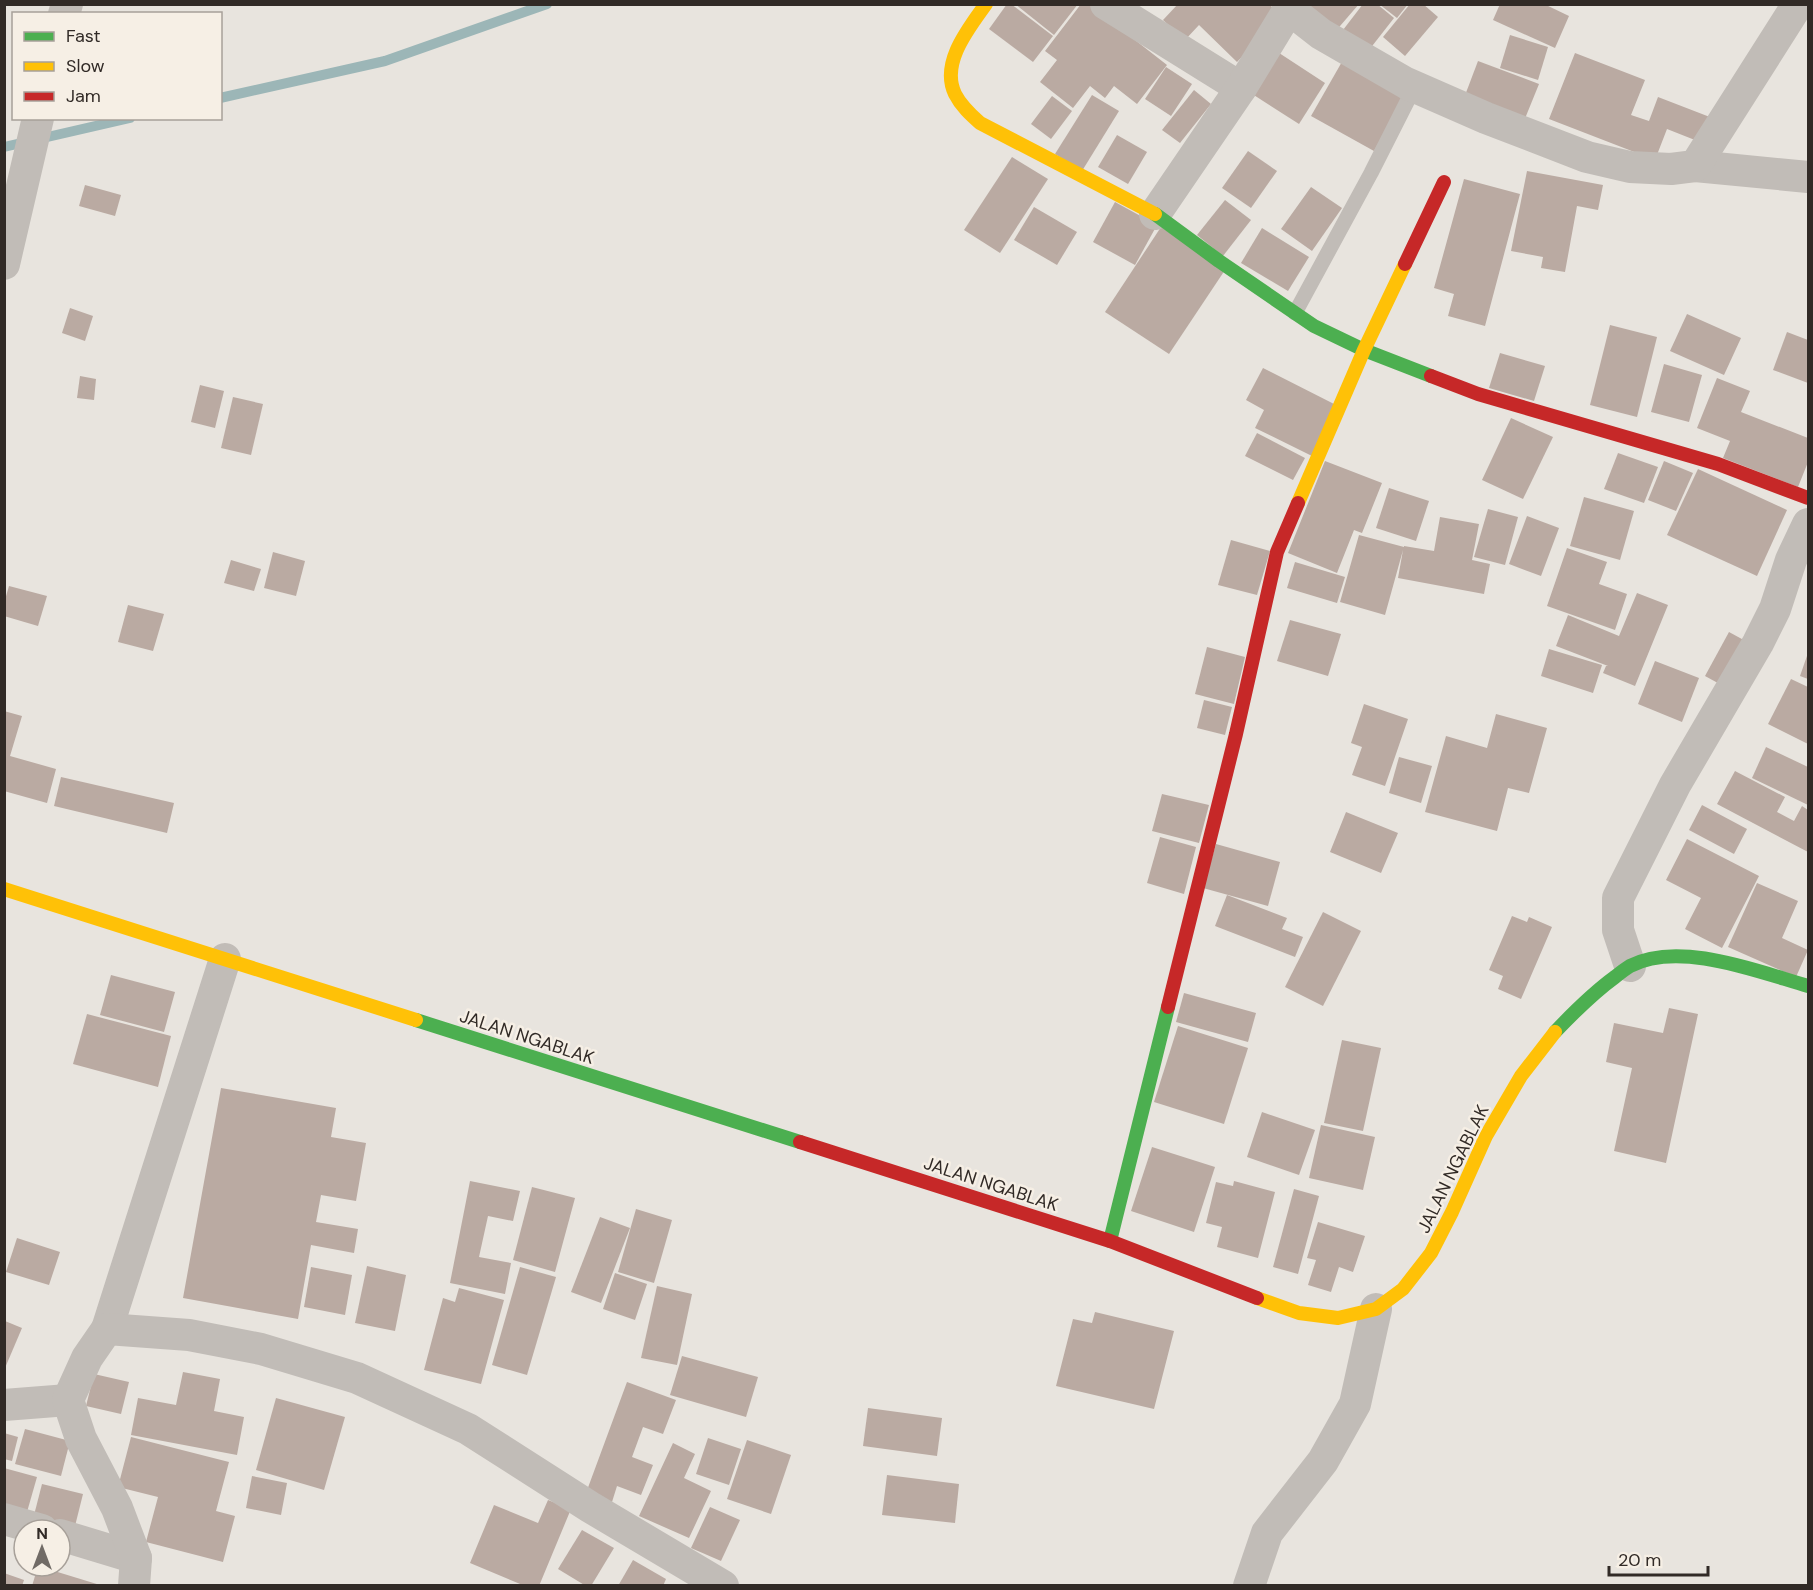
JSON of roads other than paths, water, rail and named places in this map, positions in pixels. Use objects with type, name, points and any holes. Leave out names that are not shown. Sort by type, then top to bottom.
[{"type":"street","points":[[986,4],[966,32],[952,63],[952,87],[962,105],[980,123],[1155,214],[1314,326],[1364,350],[1478,394],[1718,464],[1809,498]]},
{"type":"street","points":[[1106,4],[1240,88]]},
{"type":"street","points":[[1695,166],[1797,4]]},
{"type":"street","points":[[1155,214],[1240,88],[1288,6],[1322,34],[1415,86],[1486,118],[1587,157],[1630,167],[1671,169],[1695,166],[1809,177]]},
{"type":"street","points":[[4,264],[38,120]]},
{"type":"street","points":[[1110,1241],[1236,734],[1277,552],[1364,350],[1444,182]]},
{"type":"street","points":[[1630,966],[1618,930],[1618,898],[1675,785],[1758,643],[1800,564],[1809,525]]},
{"type":"street","name":"JALAN NGABLAK","points":[[4,889],[1110,1241],[1236,1291],[1299,1313],[1338,1318],[1376,1309],[1403,1289],[1431,1253],[1486,1136],[1526,1068],[1550,1037],[1592,994],[1630,966],[1653,958],[1689,957],[1727,962],[1809,986]]},
{"type":"street","points":[[135,1572],[117,1508],[81,1439],[68,1400],[87,1358],[107,1329],[225,959]]},
{"type":"street","points":[[1249,1586],[1267,1533],[1323,1461],[1354,1404],[1376,1309]]},
{"type":"street","points":[[107,1329],[189,1335],[261,1349],[357,1378],[468,1429],[590,1507],[723,1586]]},
{"type":"street","points":[[4,1405],[68,1400]]},
{"type":"street","points":[[72,1541],[135,1572]]},
{"type":"lane","points":[[1295,313],[1366,183],[1415,86]]},
{"type":"waterway","points":[[222,98],[385,61],[547,4]]},
{"type":"waterway","points":[[4,147],[121,120]]}]
